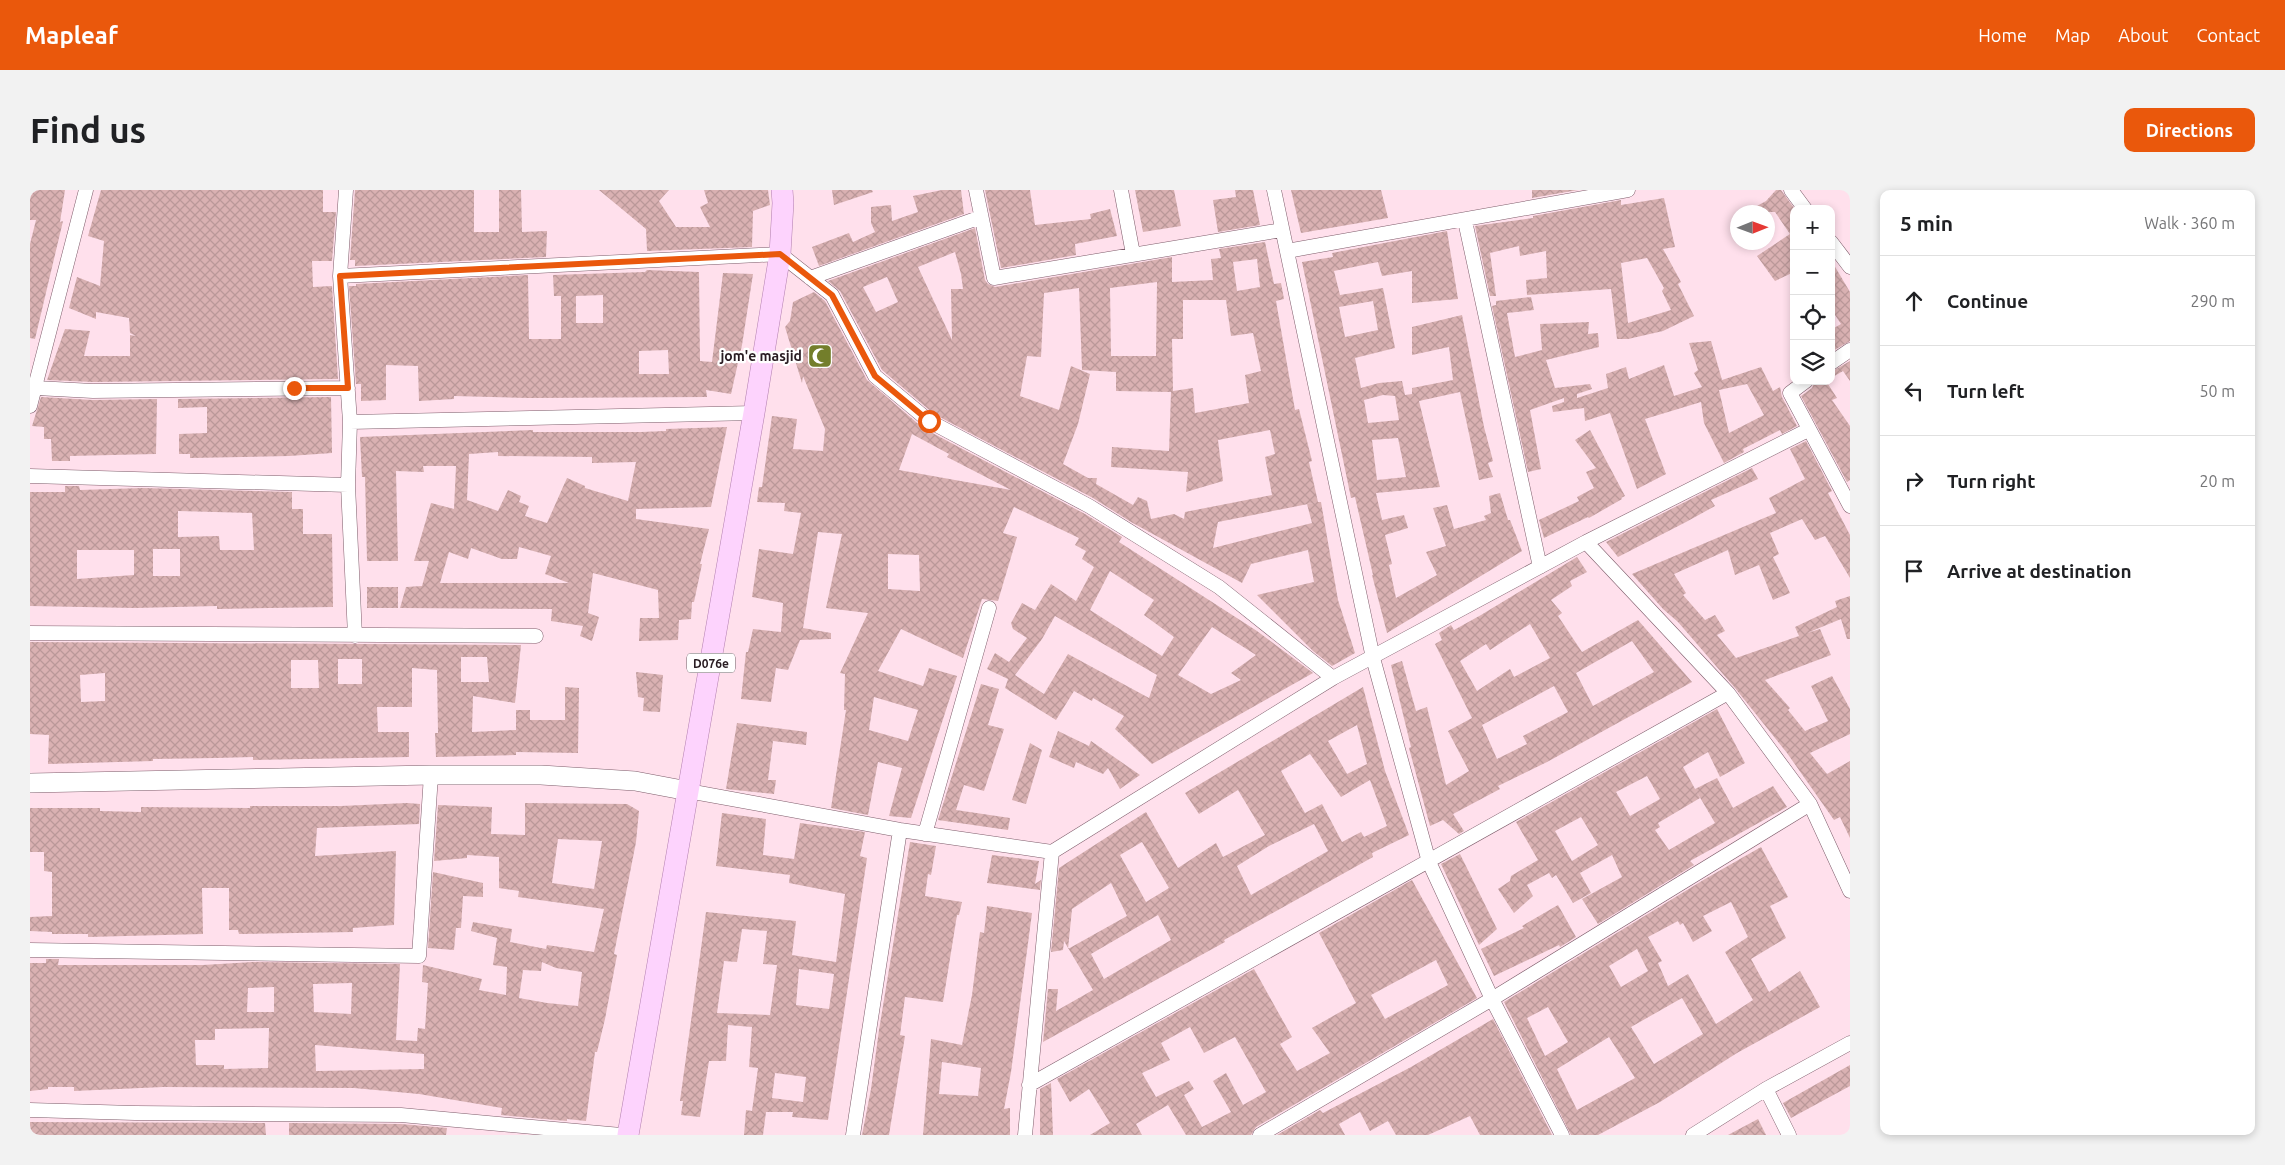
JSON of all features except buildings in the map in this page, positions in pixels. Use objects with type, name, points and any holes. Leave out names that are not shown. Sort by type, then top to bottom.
[{"type":"main road","name":"D076e","points":[[628,1135],[780,254],[782,190]]},
{"type":"main road","points":[[30,783],[431,775],[541,775],[626,780],[688,791]]},
{"type":"street","points":[[30,406],[86,190]]},
{"type":"street","points":[[346,190],[340,276],[350,422],[348,485],[355,636]]},
{"type":"street","points":[[976,190],[994,278],[1282,230]]},
{"type":"street","points":[[1121,190],[1133,254]]},
{"type":"street","points":[[1274,190],[1372,658],[1429,862],[1492,999],[1562,1135]]},
{"type":"street","points":[[1287,251],[1465,221],[1628,190]]},
{"type":"street","points":[[1791,190],[1802,205]]},
{"type":"street","points":[[810,278],[981,217]]},
{"type":"street","points":[[1465,221],[1540,567]]},
{"type":"street","points":[[1835,247],[1850,267]]},
{"type":"street","points":[[340,276],[780,254],[832,295],[875,376],[929,421],[1089,506],[1219,587],[1332,678]]},
{"type":"street","points":[[1835,360],[1850,350]]},
{"type":"street","points":[[1801,385],[1790,393],[1850,506]]},
{"type":"street","points":[[36,388],[93,391],[348,388]]},
{"type":"street","points":[[350,422],[754,413]]},
{"type":"street","points":[[688,791],[900,830],[1052,852],[1332,678],[1586,542],[1808,430]]},
{"type":"street","points":[[30,476],[348,485]]},
{"type":"street","points":[[1586,542],[1728,693],[1810,804],[1850,891]]},
{"type":"street","points":[[925,834],[989,608]]},
{"type":"street","points":[[30,633],[536,636]]},
{"type":"street","points":[[1028,1084],[1429,862],[1728,693]]},
{"type":"street","points":[[30,950],[419,956],[431,775]]},
{"type":"street","points":[[1260,1135],[1492,999],[1810,804]]},
{"type":"street","points":[[854,1135],[900,830]]},
{"type":"street","points":[[1025,1135],[1028,1084],[1052,852]]},
{"type":"street","points":[[1693,1135],[1766,1089],[1850,1043]]},
{"type":"street","points":[[1766,1089],[1789,1135]]},
{"type":"street","points":[[30,1110],[401,1115],[621,1135]]},
{"type":"place","name":"jom'e masjid","points":[[820,356]]},
{"type":"route","points":[[294,388],[348,388],[340,276],[780,254],[832,295],[875,376],[929,421]]}]
